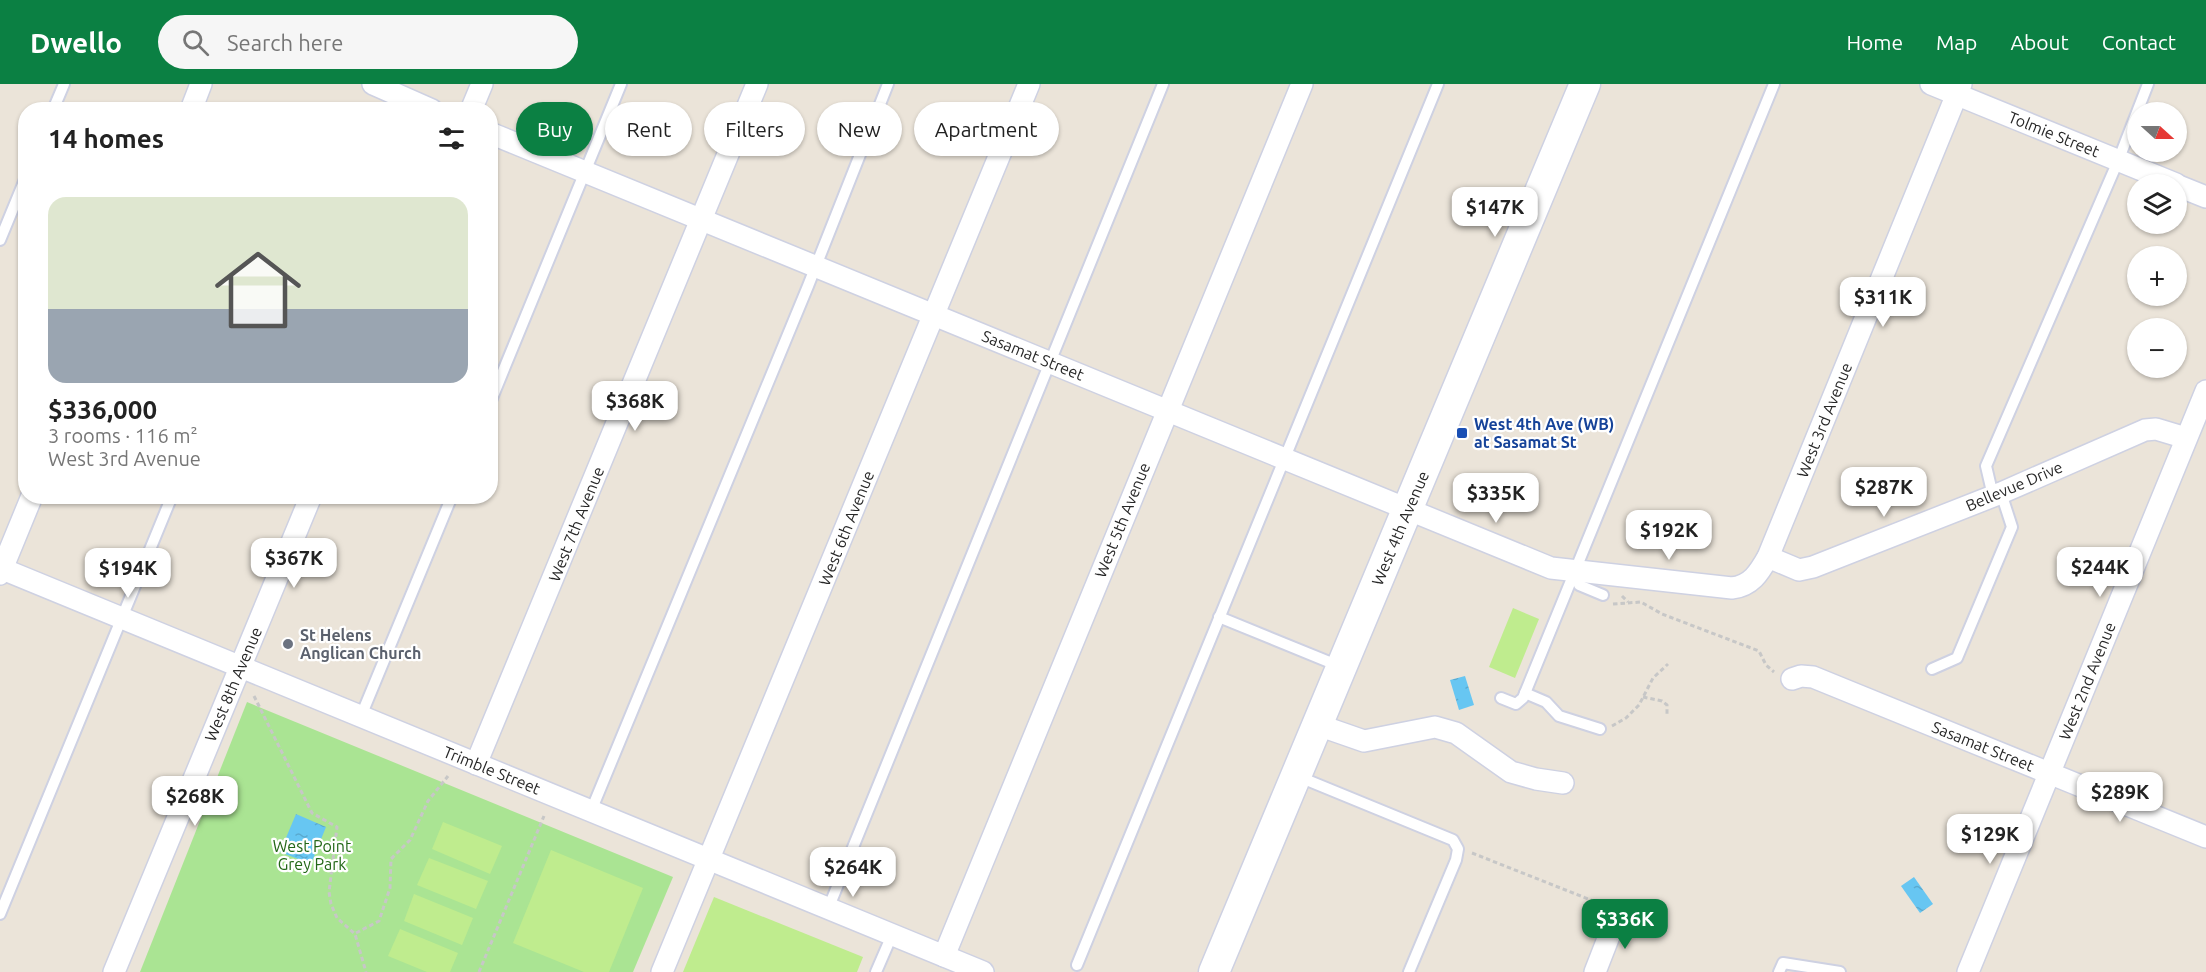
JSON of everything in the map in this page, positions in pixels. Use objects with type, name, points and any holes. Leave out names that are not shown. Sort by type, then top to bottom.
[{"type":"main road","name":"West 4th Avenue","points":[[1214,972],[1585,84]]},
{"type":"street","points":[[193,102],[201,84]]},
{"type":"street","points":[[373,84],[414,102]]},
{"type":"street","points":[[472,102],[482,84]]},
{"type":"street","name":"West 7th Avenue","points":[[476,764],[757,84]]},
{"type":"street","name":"West 6th Avenue","points":[[662,972],[1029,84]]},
{"type":"street","name":"West 5th Avenue","points":[[944,956],[1302,84]]},
{"type":"street","name":"Tolmie Street","points":[[1931,84],[1959,89],[2149,174]]},
{"type":"street","name":"West 3rd Avenue","points":[[1768,557],[1959,89]]},
{"type":"street","name":"Sasamat Street","points":[[498,136],[1551,568],[1576,571]]},
{"type":"street","name":"Tolmie Street","points":[[2187,189],[2206,197]]},
{"type":"street","name":"West 2nd Avenue","points":[[1968,972],[2206,391]]},
{"type":"street","name":"Bellevue Drive","points":[[1768,557],[1799,570],[1814,567],[1997,495],[2145,430],[2156,429],[2186,438]]},
{"type":"street","points":[[1,570],[29,504]]},
{"type":"street","name":"West 8th Avenue","points":[[114,972],[308,504]]},
{"type":"street","points":[[1576,571],[1732,588],[1744,587],[1758,574],[1768,557]]},
{"type":"street","name":"Trimble Street","points":[[1,570],[983,972]]},
{"type":"street","name":"Sasamat Street","points":[[1792,679],[1801,675],[1813,677],[2206,837]]},
{"type":"street","points":[[1318,725],[1364,741],[1435,727],[1456,733],[1512,772],[1563,783]]},
{"type":"street","points":[[1595,972],[1611,931],[1629,912]]},
{"type":"lane","points":[[56,102],[64,84]]},
{"type":"lane","points":[[498,384],[621,84]]},
{"type":"lane","points":[[591,811],[816,266],[888,84]]},
{"type":"lane","points":[[828,909],[1163,84]]},
{"type":"lane","points":[[1077,965],[1283,457],[1438,84]]},
{"type":"lane","points":[[1501,698],[1516,704],[1523,698],[1774,84]]},
{"type":"lane","points":[[1932,669],[1957,658],[2012,528],[1986,466],[2118,161],[2148,84]]},
{"type":"lane","points":[[0,240],[18,196]]},
{"type":"lane","points":[[0,914],[169,504]]},
{"type":"lane","points":[[361,716],[449,504]]},
{"type":"lane","points":[[1576,571],[1579,585],[1603,595]]},
{"type":"lane","points":[[1219,616],[1342,668]]},
{"type":"lane","points":[[1525,693],[1546,702],[1559,716],[1600,729]]},
{"type":"lane","points":[[1296,776],[1453,840],[1458,849],[1456,860],[1409,972]]},
{"type":"lane","points":[[876,972],[891,935]]},
{"type":"lane","points":[[1779,972],[1783,963],[1840,972]]},
{"type":"path","points":[[1603,595],[1608,602],[1615,604],[1641,602],[1662,614],[1760,651],[1766,665],[1777,674],[1792,679]]},
{"type":"path","points":[[1600,729],[1626,718],[1639,705],[1653,678],[1668,664]]},
{"type":"path","points":[[254,696],[312,813],[337,827],[329,892],[331,904],[337,918],[355,934],[366,972]]},
{"type":"path","points":[[1643,697],[1662,701],[1667,705],[1667,716]]},
{"type":"path","points":[[355,934],[382,920],[390,888],[391,859],[410,840],[428,801],[448,776]]},
{"type":"path","points":[[479,972],[544,816]]},
{"type":"path","points":[[1458,849],[1601,904]]},
{"type":"green space","points":[[1513,608],[1539,619],[1515,678],[1489,667]]},
{"type":"green space","name":"West Point Grey Park","points":[[247,702],[673,877],[633,972],[140,972]]},
{"type":"green space","points":[[443,822],[502,846],[490,874],[432,849]]},
{"type":"green space","points":[[551,850],[643,888],[609,972],[584,972],[513,943]]},
{"type":"green space","points":[[429,858],[488,881],[476,909],[417,885]]},
{"type":"green space","points":[[414,894],[473,918],[462,945],[404,921]]},
{"type":"green space","points":[[714,897],[863,957],[857,972],[683,972]]},
{"type":"green space","points":[[400,929],[458,953],[450,972],[427,972],[388,956]]},
{"type":"water","points":[[1465,676],[1474,705],[1459,710],[1450,680]]},
{"type":"water","points":[[296,814],[326,827],[311,864],[280,852]]},
{"type":"water","points":[[1914,877],[1933,904],[1920,913],[1901,886]]},
{"type":"place","name":"West 4th Ave (WB) at Sasamat St","points":[[1462,433]]},
{"type":"place","name":"St Helens Anglican Church","points":[[288,644]]}]
